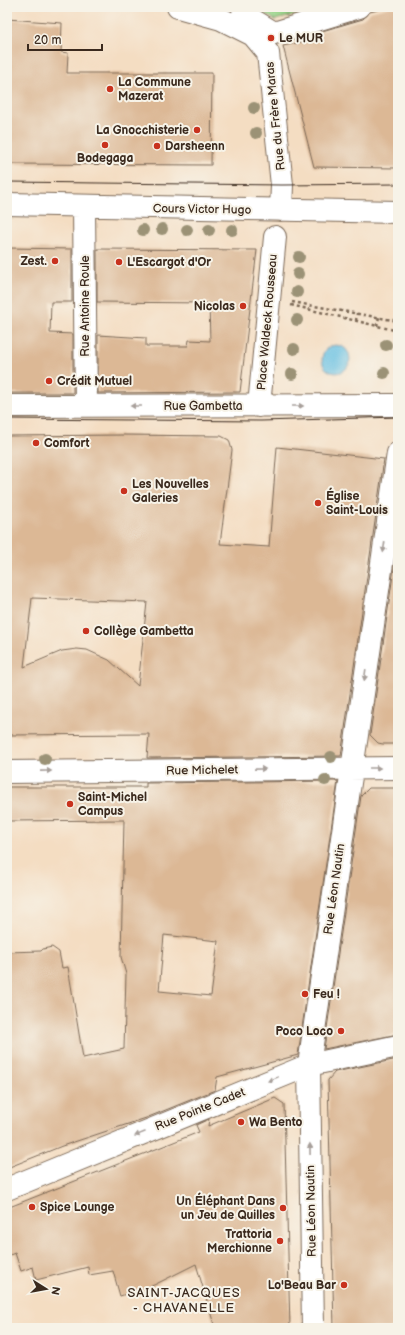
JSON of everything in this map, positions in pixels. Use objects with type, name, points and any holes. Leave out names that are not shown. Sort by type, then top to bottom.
[{"type":"street","name":"Rue du Frère Maras","points":[[178,7],[221,19],[253,35],[268,53],[282,177],[281,210]]},
{"type":"street","points":[[226,7],[240,12],[274,32],[359,7]]},
{"type":"street","name":"Cours Victor Hugo","points":[[7,204],[398,212]]},
{"type":"street","name":"Rue Antoine Roule","points":[[84,206],[86,406]]},
{"type":"street","name":"Place Waldeck Rousseau","points":[[259,406],[275,237]]},
{"type":"street","name":"Rue Gambetta","points":[[7,406],[398,405]]},
{"type":"street","name":"Rue Léon Nautin","points":[[313,1328],[309,1065],[398,453]]},
{"type":"street","name":"Rue Michelet","points":[[7,772],[398,768]]},
{"type":"street","name":"Rue Pointe Cadet","points":[[7,1188],[309,1065],[398,1046]]},
{"type":"path","points":[[269,300],[309,304],[398,322]]},
{"type":"path","points":[[269,300],[308,308],[398,332]]},
{"type":"path","points":[[308,308],[309,304]]},
{"type":"path","points":[[338,310],[338,316]]},
{"type":"path","points":[[356,321],[357,313]]},
{"type":"path","points":[[377,326],[379,317]]},
{"type":"green space","points":[[253,7],[327,7],[275,20]]},
{"type":"water","points":[[336,345],[346,349],[350,359],[346,369],[336,373],[326,369],[322,359],[326,349]]},
{"type":"building","points":[[390,7],[398,7],[398,168],[314,167],[283,46],[306,41],[312,34],[363,19],[370,12]]},
{"type":"building","name":"La Commune Mazerat","points":[[7,19],[62,23],[61,52],[68,53],[67,73],[212,73],[211,165],[7,164]]},
{"type":"building","points":[[7,248],[72,249],[72,302],[51,302],[50,333],[73,334],[73,393],[7,393]]},
{"type":"building","points":[[97,249],[257,250],[240,392],[98,393],[98,335],[146,338],[146,346],[188,346],[189,340],[210,341],[209,303],[97,302]]},
{"type":"building","points":[[7,436],[221,436],[229,440],[232,450],[220,544],[269,547],[277,447],[384,459],[341,756],[147,758],[149,734],[7,735]],"holes":[[[32,598],[147,602],[138,686],[109,660],[87,650],[77,649],[62,651],[24,667]]]},
{"type":"building","points":[[398,540],[398,744],[383,744],[378,743],[370,735]]},
{"type":"building","points":[[338,781],[298,1055],[217,1077],[215,1090],[146,1118],[62,1146],[7,1168],[7,952],[41,951],[52,947],[59,952],[62,968],[68,967],[83,1058],[124,1049],[126,974],[121,957],[124,820],[7,821],[7,787],[146,787],[146,783]],"holes":[[[164,935],[218,941],[211,996],[159,991]]]},
{"type":"building","points":[[369,788],[398,788],[398,1034],[324,1049],[361,796]]},
{"type":"building","points":[[398,1059],[398,1328],[334,1328],[328,1080],[335,1072]]},
{"type":"building","points":[[275,1098],[284,1104],[290,1328],[215,1328],[196,1264],[154,1285],[120,1296],[113,1271],[89,1275],[88,1267],[36,1280],[33,1267],[21,1271],[15,1253],[7,1256],[7,1208],[199,1132],[196,1125],[209,1119],[208,1126]]},
{"type":"tram line","points":[[7,182],[282,185],[398,184]]},
{"type":"tram line","points":[[7,419],[261,421],[398,417]]},
{"type":"place","name":"Le MUR","points":[[271,38]]},
{"type":"place","name":"La Commune Mazerat","points":[[110,89]]},
{"type":"place","name":"La Gnocchisterie","points":[[197,130]]},
{"type":"place","name":"Bodegaga","points":[[105,145]]},
{"type":"place","name":"Darsheenn","points":[[157,146]]},
{"type":"place","name":"Zest.","points":[[55,261]]},
{"type":"place","name":"L'Escargot d'Or","points":[[119,262]]},
{"type":"place","name":"Nicolas","points":[[243,306]]},
{"type":"place","name":"Crédit Mutuel","points":[[49,381]]},
{"type":"place","name":"Comfort","points":[[36,443]]},
{"type":"place","name":"Les Nouvelles Galeries","points":[[124,491]]},
{"type":"place","name":"Église Saint-Louis","points":[[318,503]]},
{"type":"place","name":"Collège Gambetta","points":[[86,631]]},
{"type":"place","name":"Saint-Michel Campus","points":[[70,804]]},
{"type":"place","name":"Feu !","points":[[305,994]]},
{"type":"place","name":"Poco Loco","points":[[341,1031]]},
{"type":"place","name":"Wa Bento","points":[[241,1122]]},
{"type":"place","name":"Spice Lounge","points":[[32,1207]]},
{"type":"place","name":"Un Éléphant Dans un Jeu de Quilles","points":[[283,1208]]},
{"type":"place","name":"Trattoria Merchionne","points":[[280,1241]]},
{"type":"place","name":"Lo'Beau Bar","points":[[344,1285]]},
{"type":"district","name":"SAINT-JACQUES - CHAVANELLE","points":[[184,1300]]}]
